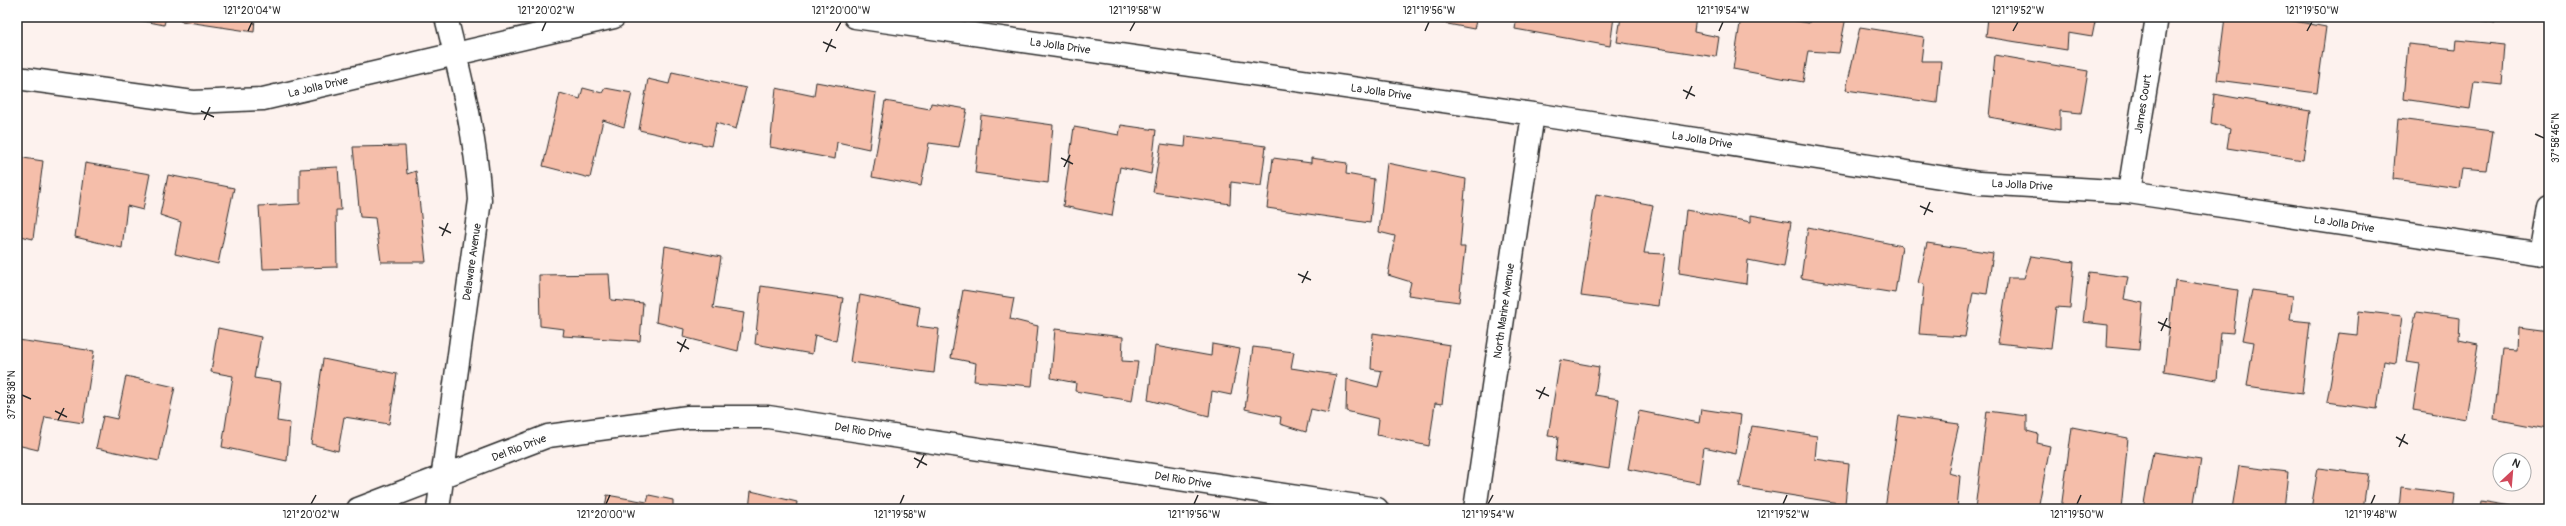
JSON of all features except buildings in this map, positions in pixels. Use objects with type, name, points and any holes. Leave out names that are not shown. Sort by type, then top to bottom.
[{"type":"street","name":"Delaware Avenue","points":[[438,509],[480,200],[478,162],[467,102],[446,17]]},
{"type":"street","name":"La Jolla Drive","points":[[17,78],[193,102],[263,99],[614,17]]},
{"type":"street","name":"James Court","points":[[2129,192],[2157,17]]},
{"type":"street","name":"La Jolla Drive","points":[[864,18],[1533,114],[1980,183],[2129,192],[2545,254]]},
{"type":"street","name":"North Marine Avenue","points":[[1475,509],[1533,114]]},
{"type":"street","points":[[2545,254],[2549,207]]},
{"type":"street","name":"Del Rio Drive","points":[[358,509],[443,478],[548,436],[688,417],[768,417],[1377,509]]}]
